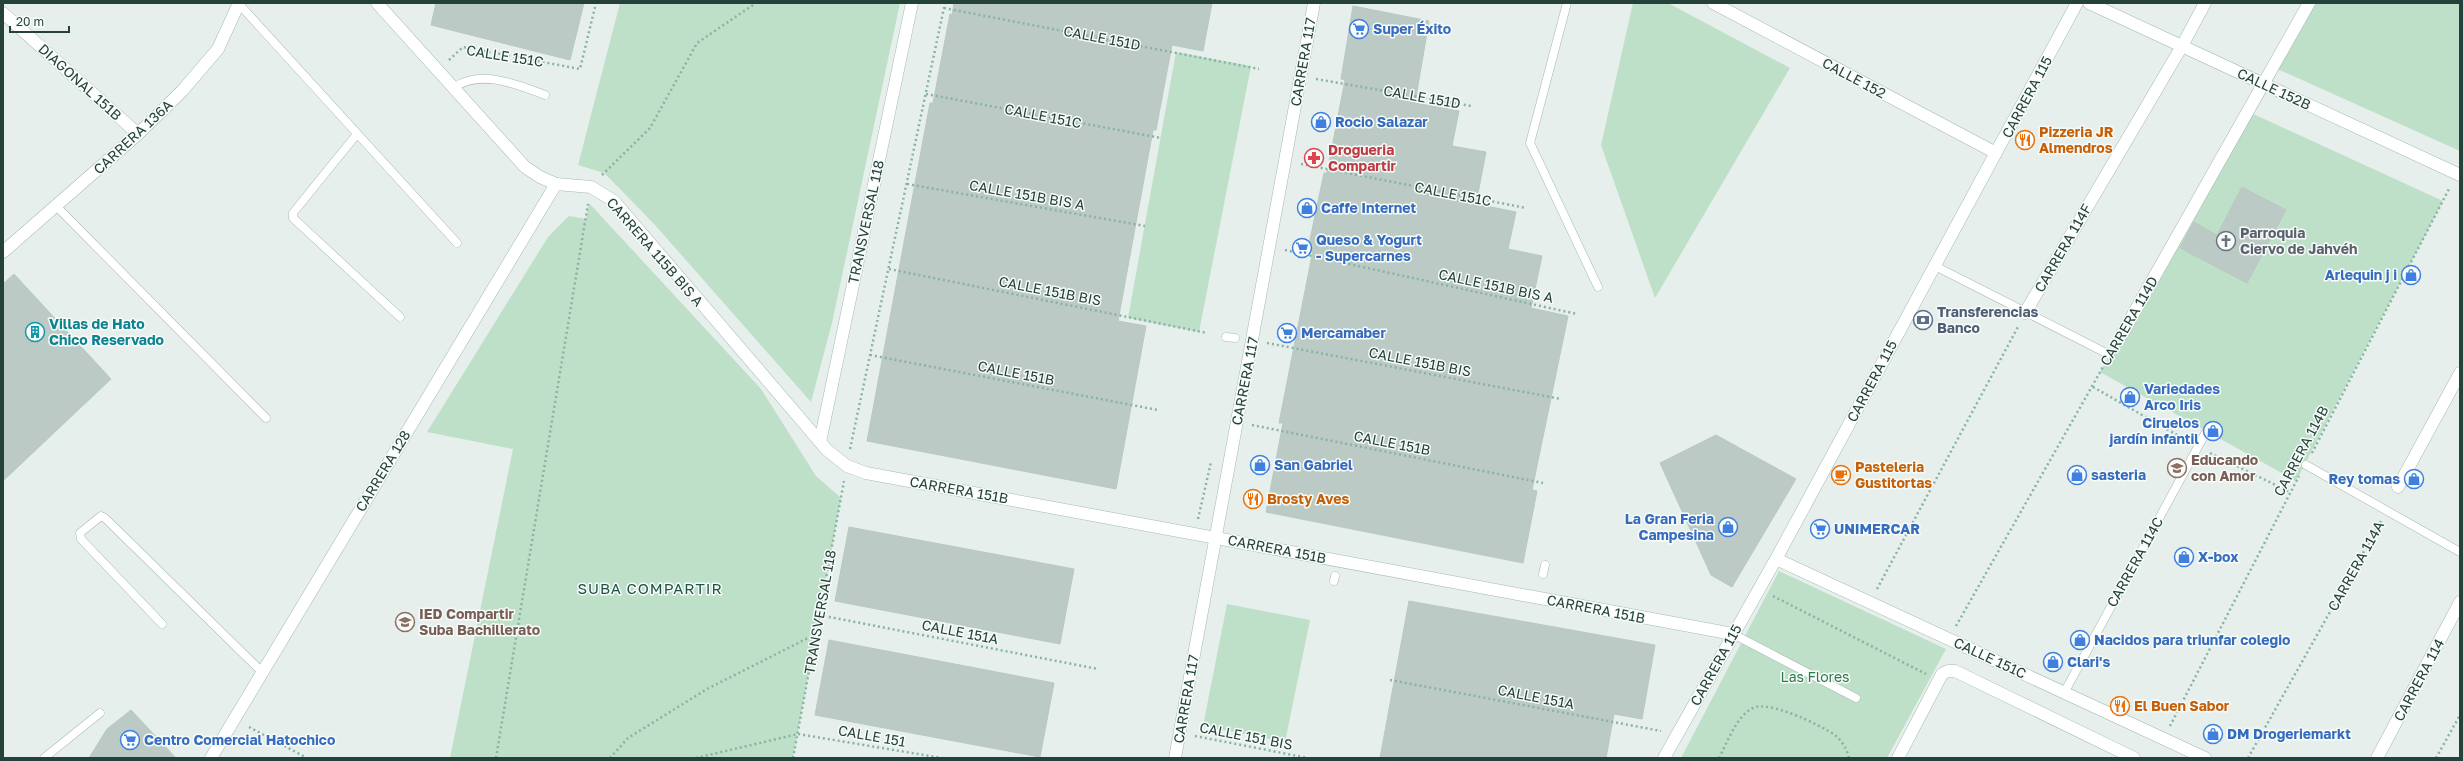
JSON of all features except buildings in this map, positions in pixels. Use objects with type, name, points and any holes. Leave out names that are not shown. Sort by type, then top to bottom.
[{"type":"street","name":"CARRERA 115B BIS A","points":[[377,3],[525,167],[540,177],[556,184],[591,188],[614,201],[824,446]]},
{"type":"street","name":"TRANSVERSAL 118","points":[[824,446],[912,3]]},
{"type":"street","name":"CARRERA 117","points":[[1175,758],[1314,3]]},
{"type":"street","name":"CALLE 152","points":[[1713,3],[1996,153]]},
{"type":"street","name":"CARRERA 115","points":[[1664,758],[1776,559],[2077,3]]},
{"type":"street","name":"CALLE 152B","points":[[2089,3],[2459,175]]},
{"type":"street","name":"CARRERA 114F","points":[[2025,313],[2182,46],[2205,3]]},
{"type":"street","name":"CARRERA 114D","points":[[2122,334],[2309,3]]},
{"type":"street","name":"CARRERA 136A","points":[[3,252],[138,134],[182,90],[218,49],[239,4]]},
{"type":"street","name":"DIAGONAL 151B","points":[[3,14],[138,134]]},
{"type":"street","name":"CARRERA 128","points":[[211,758],[556,184]]},
{"type":"street","points":[[2398,487],[2460,373]]},
{"type":"street","name":"CARRERA 151B","points":[[824,446],[847,466],[866,473],[1733,634]]},
{"type":"street","name":"CALLE 151C","points":[[1776,559],[2205,758]]},
{"type":"street","name":"CARRERA 114","points":[[2377,758],[2460,602]]},
{"type":"street","name":"CALLE 151C","points":[[1939,681],[1942,674],[1948,671],[1955,671],[2134,758]]},
{"type":"street","points":[[1898,758],[1939,681]]},
{"type":"lane","points":[[1567,3],[1530,143],[1598,287]]},
{"type":"lane","points":[[239,4],[457,243]]},
{"type":"lane","points":[[454,87],[463,82],[494,79],[507,81],[545,96]]},
{"type":"lane","points":[[357,134],[293,213],[293,218],[400,317]]},
{"type":"lane","points":[[56,206],[266,418]]},
{"type":"lane","points":[[1935,266],[2110,355]]},
{"type":"lane","name":"CARRERA 114C","points":[[2064,693],[2206,432]]},
{"type":"lane","points":[[2306,465],[2386,512],[2460,552]]},
{"type":"lane","points":[[162,624],[80,539],[80,533],[101,516],[106,518],[262,672]]},
{"type":"lane","points":[[1543,574],[1545,566]]},
{"type":"lane","points":[[1733,634],[1856,698]]},
{"type":"lane","points":[[44,758],[100,713]]},
{"type":"path","name":"CALLE 151C","points":[[438,70],[463,47],[580,69],[596,3]]},
{"type":"path","points":[[496,758],[591,188],[650,128],[697,44],[756,3]]},
{"type":"path","name":"TRANSVERSAL 118","points":[[793,758],[847,466],[945,3]]},
{"type":"path","name":"CALLE 151D","points":[[944,8],[1259,69]]},
{"type":"path","name":"CALLE 151D","points":[[1301,76],[1471,106]]},
{"type":"path","name":"CALLE 151C","points":[[926,94],[1160,138]]},
{"type":"path","name":"CALLE 151C","points":[[1285,161],[1526,208]]},
{"type":"path","name":"CARRERA 114B","points":[[2163,739],[2290,492],[2306,465],[2459,175]]},
{"type":"path","name":"CALLE 151B BIS A","points":[[907,184],[1145,226]]},
{"type":"path","name":"CALLE 151B BIS A","points":[[1269,247],[1577,314]]},
{"type":"path","name":"CALLE 151B BIS","points":[[889,269],[1207,333]]},
{"type":"path","points":[[1870,602],[2025,313]]},
{"type":"path","name":"CALLE 151B BIS","points":[[1252,341],[1561,398]]},
{"type":"path","name":"CALLE 151B","points":[[870,355],[1158,410]]},
{"type":"path","name":"CARRERA 114D","points":[[1949,639],[2110,355]]},
{"type":"path","name":"CALLE 151B","points":[[1237,422],[1543,483]]},
{"type":"path","name":"CARRERA 114A","points":[[2248,758],[2386,512]]},
{"type":"path","points":[[1759,589],[1939,681]]},
{"type":"path","name":"CALLE 151A","points":[[819,615],[1098,669]]},
{"type":"path","points":[[610,758],[628,738],[706,689],[816,634]]},
{"type":"path","name":"CALLE 151A","points":[[1390,680],[1678,734]]},
{"type":"path","points":[[1719,758],[1742,716],[1752,708],[1762,705],[1778,708],[1835,736],[1847,748],[1849,758]]},
{"type":"path","points":[[2436,758],[2460,715]]},
{"type":"path","points":[[234,720],[307,758]]},
{"type":"path","name":"CALLE 151 BIS","points":[[1179,733],[1308,758]]},
{"type":"path","points":[[696,758],[798,734]]},
{"type":"path","name":"CALLE 151","points":[[798,734],[942,758]]},
{"type":"green space","points":[[620,3],[900,3],[832,323],[811,402],[655,225],[622,191],[604,173],[578,165]]},
{"type":"green space","points":[[1633,3],[1668,3],[1790,68],[1655,298],[1601,145]]},
{"type":"green space","points":[[2309,3],[2460,3],[2460,151],[2273,67]]},
{"type":"green space","points":[[1176,52],[1251,66],[1199,332],[1128,318]]},
{"type":"green space","points":[[2249,112],[2443,201],[2296,481],[2100,372]]},
{"type":"green space","points":[[589,203],[761,389],[816,476],[841,498],[793,758],[450,758],[513,449],[427,432],[548,237],[569,216],[586,219]]},
{"type":"green space","name":"Las Flores","points":[[1779,571],[1946,649],[1887,758],[1681,758]]},
{"type":"green space","points":[[1227,604],[1310,620],[1285,742],[1203,726]]},
{"type":"place","name":"Super Éxito","points":[[1359,29]]},
{"type":"place","name":"Rocio Salazar","points":[[1321,122]]},
{"type":"place","name":"Pizzeria JR Almendros","points":[[2025,140]]},
{"type":"place","name":"Drogueria Compartir","points":[[1314,158]]},
{"type":"place","name":"Caffe Internet","points":[[1307,208]]},
{"type":"place","name":"Parroquia Ciervo de Jahvéh","points":[[2226,241]]},
{"type":"place","name":"Queso & Yogurt - Supercarnes","points":[[1302,248]]},
{"type":"place","name":"Arlequin j i","points":[[2411,275]]},
{"type":"place","name":"Transferencias Banco","points":[[1923,320]]},
{"type":"place","name":"Villas de Hato Chico Reservado","points":[[35,332]]},
{"type":"place","name":"Mercamaber","points":[[1287,333]]},
{"type":"place","name":"Variedades Arco Iris","points":[[2130,397]]},
{"type":"place","name":"Ciruelos jardín infantil","points":[[2213,431]]},
{"type":"place","name":"San Gabriel","points":[[1260,465]]},
{"type":"place","name":"Educando con Amor","points":[[2177,468]]},
{"type":"place","name":"Pasteleria Gustitortas","points":[[1841,475]]},
{"type":"place","name":"sasteria","points":[[2077,475]]},
{"type":"place","name":"Rey tomas","points":[[2414,479]]},
{"type":"place","name":"Brosty Aves","points":[[1253,499]]},
{"type":"place","name":"La Gran Feria Campesina","points":[[1728,527]]},
{"type":"place","name":"UNIMERCAR","points":[[1820,529]]},
{"type":"place","name":"X-box","points":[[2184,557]]},
{"type":"place","name":"IED Compartir Suba Bachillerato","points":[[405,622]]},
{"type":"place","name":"Nacidos para triunfar colegio","points":[[2080,640]]},
{"type":"place","name":"Clari's","points":[[2053,662]]},
{"type":"place","name":"El Buen Sabor","points":[[2120,706]]},
{"type":"place","name":"DM Drogeriemarkt","points":[[2213,734]]},
{"type":"place","name":"Centro Comercial Hatochico","points":[[130,740]]},
{"type":"district","name":"SUBA COMPARTIR","points":[[650,589]]}]
